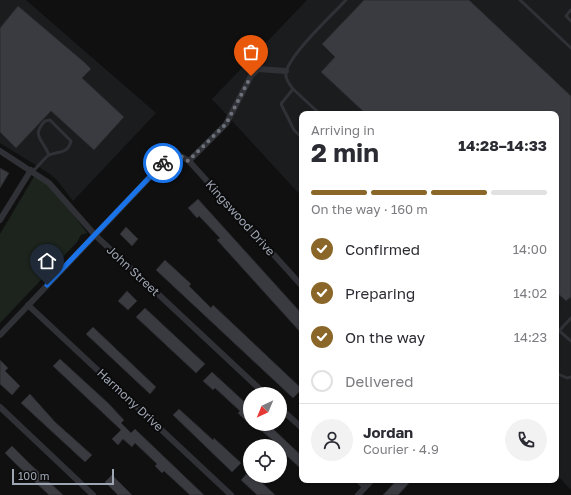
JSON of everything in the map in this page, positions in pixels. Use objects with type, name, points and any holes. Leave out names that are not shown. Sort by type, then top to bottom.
[{"type":"street","points":[[188,161],[226,124],[251,76],[258,69],[286,71]]},
{"type":"street","name":"John Street","points":[[0,151],[32,170],[58,191],[95,235],[258,387]]},
{"type":"street","name":"Kingswood Drive","points":[[95,235],[168,157],[175,154],[182,156],[188,161],[299,283]]},
{"type":"street","points":[[0,220],[32,170]]},
{"type":"street","points":[[0,335],[95,235]]},
{"type":"street","name":"Harmony Drive","points":[[28,305],[231,495]]},
{"type":"street","points":[[0,408],[93,495]]},
{"type":"street","points":[[287,414],[299,425]]},
{"type":"street","points":[[361,483],[365,487]]},
{"type":"street","points":[[358,495],[369,483]]},
{"type":"lane","points":[[317,111],[293,89],[285,75],[287,65],[296,52],[346,0]]},
{"type":"lane","points":[[520,0],[571,48]]},
{"type":"lane","points":[[571,10],[566,16],[571,21]]},
{"type":"lane","points":[[293,89],[281,104],[294,130],[299,135]]},
{"type":"lane","points":[[32,170],[49,156],[64,152],[70,146],[71,141],[50,120],[45,121],[38,128],[37,133],[49,156]]},
{"type":"lane","points":[[559,327],[571,318]]},
{"type":"lane","points":[[559,331],[571,342]]},
{"type":"lane","points":[[559,374],[567,378],[571,377]]},
{"type":"shaded area","points":[[0,0],[26,0],[156,113],[73,201],[57,180],[50,174],[0,143]]},
{"type":"shaded area","points":[[307,0],[571,0],[571,490],[559,477],[559,111],[299,111],[299,194],[212,99]]},
{"type":"shaded area","points":[[35,175],[57,193],[87,233],[81,235],[77,242],[0,323],[0,234]]},
{"type":"building","points":[[364,0],[469,0],[571,96],[571,297],[566,301],[559,295],[559,111],[363,111],[321,72],[335,57],[322,44]]},
{"type":"building","points":[[18,6],[91,69],[82,78],[124,117],[94,150],[51,111],[16,148],[0,132],[0,28]]},
{"type":"building","points":[[0,168],[9,173],[0,188]]},
{"type":"building","points":[[198,199],[299,311],[299,331],[217,240],[220,238],[199,216],[197,218],[188,208]]},
{"type":"building","points":[[126,227],[138,239],[132,246],[120,234]]},
{"type":"building","points":[[165,260],[191,284],[189,286],[211,308],[213,305],[299,386],[299,392],[293,398],[287,392],[287,387],[281,387],[156,270]]},
{"type":"building","points":[[127,291],[137,301],[128,310],[118,301]]},
{"type":"building","points":[[145,308],[205,364],[196,373],[136,317]]},
{"type":"building","points":[[93,327],[156,387],[150,394],[86,334]]},
{"type":"building","points":[[60,359],[108,403],[124,420],[121,423],[131,433],[135,429],[204,495],[190,495],[164,471],[162,473],[155,466],[157,464],[135,443],[132,447],[123,439],[118,445],[112,439],[121,430],[53,366]]},
{"type":"building","points":[[0,360],[8,368],[5,371],[20,386],[12,395],[0,384]]},
{"type":"building","points":[[212,372],[243,401],[243,418],[238,413],[240,411],[215,388],[213,390],[203,381]]},
{"type":"building","points":[[30,394],[55,422],[92,455],[85,462],[21,403]]},
{"type":"building","points":[[179,409],[241,463],[232,472],[173,415]]},
{"type":"building","points":[[262,431],[275,431],[284,439],[271,439]]},
{"type":"building","points":[[287,442],[299,453],[299,467],[287,456]]},
{"type":"building","points":[[12,446],[63,495],[49,495],[18,466],[5,453]]},
{"type":"building","points":[[112,475],[132,495],[118,495],[105,482]]},
{"type":"building","points":[[244,483],[262,483],[275,495],[257,495]]},
{"type":"building","points":[[394,483],[409,483],[398,495],[383,495]]},
{"type":"way so far","points":[[163,163],[168,157],[175,154],[182,156],[188,161],[215,136],[226,124],[251,76]]},
{"type":"route","points":[[47,285],[163,163]]}]
